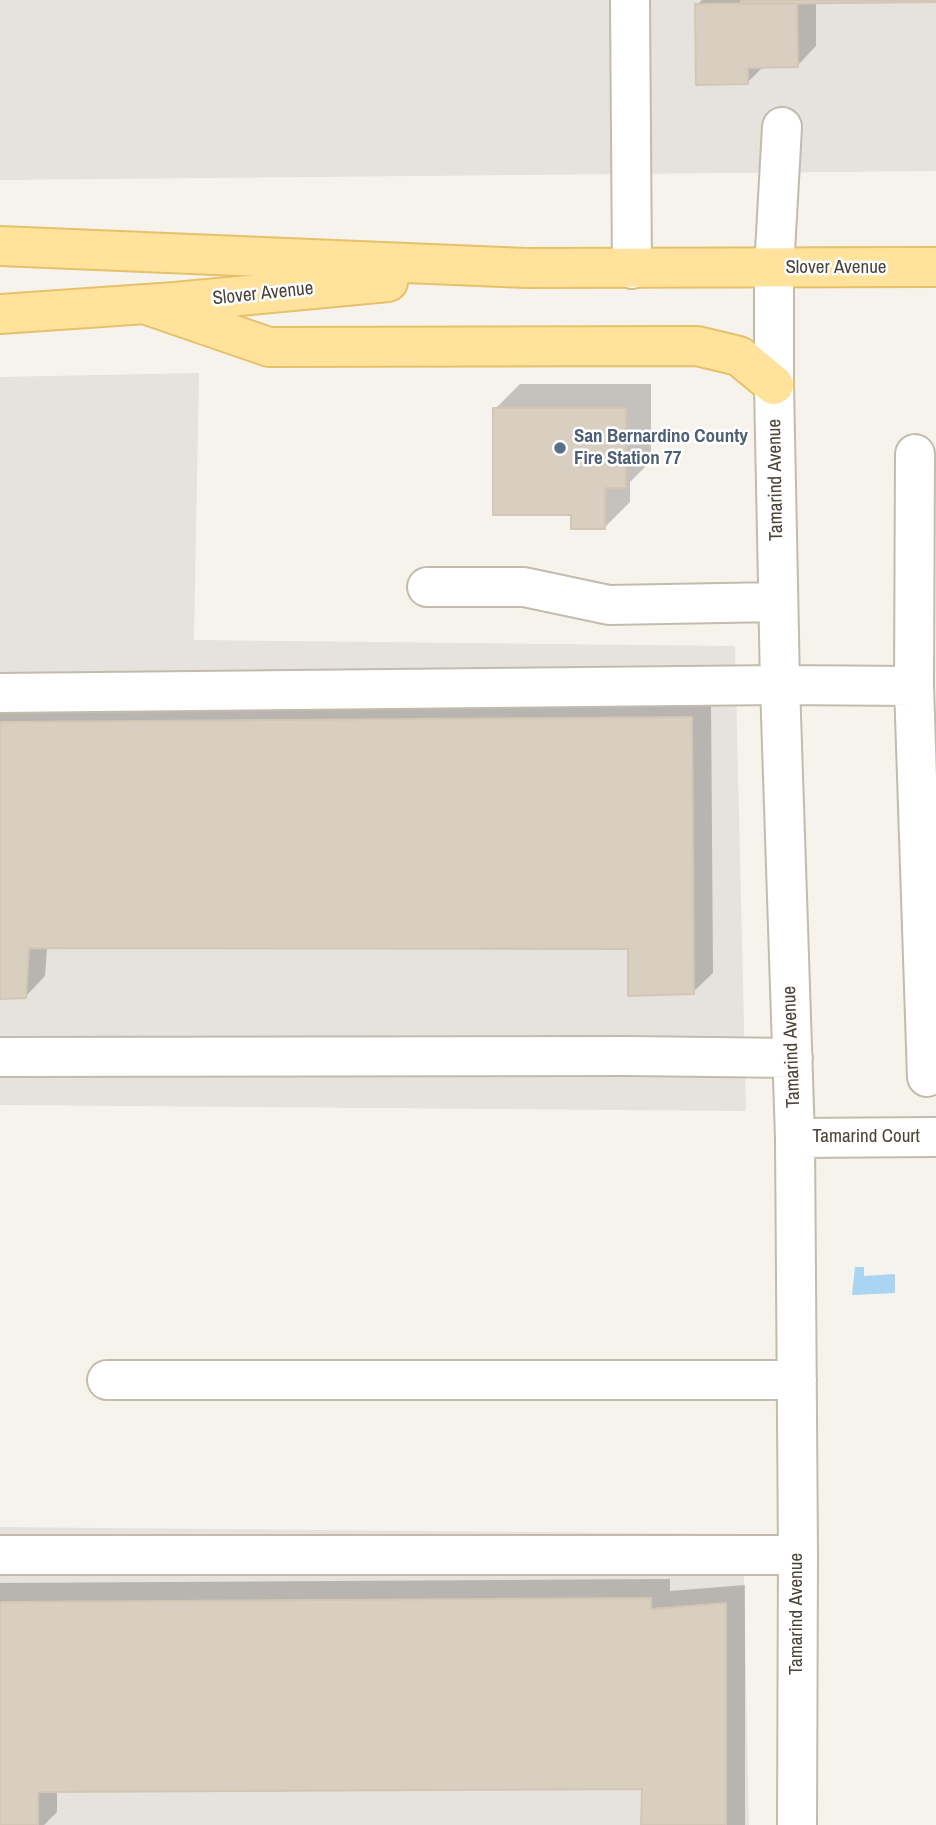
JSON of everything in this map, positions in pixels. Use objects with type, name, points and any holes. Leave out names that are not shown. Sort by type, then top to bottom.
[{"type":"main road","name":"Slover Avenue","points":[[0,246],[526,268],[936,267]]},
{"type":"main road","name":"Slover Avenue","points":[[0,314],[144,304],[526,268]]},
{"type":"main road","points":[[144,304],[269,346],[697,346],[739,356],[774,385]]},
{"type":"street","points":[[630,0],[632,268]]},
{"type":"street","name":"Tamarind Avenue","points":[[782,127],[774,268],[774,385],[780,685],[795,1138],[797,1825]]},
{"type":"street","points":[[915,454],[914,686],[927,1077]]},
{"type":"street","points":[[427,587],[524,587],[609,605],[778,602]]},
{"type":"street","points":[[0,692],[914,686]]},
{"type":"street","points":[[0,1057],[793,1058]]},
{"type":"street","name":"Tamarind Court","points":[[795,1138],[936,1137]]},
{"type":"street","points":[[107,1380],[797,1380]]},
{"type":"street","points":[[0,1555],[798,1555]]},
{"type":"shaded area","points":[[0,0],[936,0],[936,171],[0,180]]},
{"type":"shaded area","points":[[199,373],[194,640],[735,646],[746,1111],[0,1105],[0,377]]},
{"type":"shaded area","points":[[0,1527],[743,1534],[749,1825],[0,1825]]},
{"type":"water","points":[[855,1267],[864,1267],[864,1276],[895,1274],[895,1293],[852,1295]]},
{"type":"building","points":[[741,0],[936,0],[936,2],[741,4]]},
{"type":"building","points":[[797,3],[798,67],[748,68],[748,84],[696,85],[695,4]]},
{"type":"building","name":"San Bernardino County Fire Station 77","points":[[493,408],[626,408],[626,488],[605,488],[605,529],[571,529],[571,515],[493,515]]},
{"type":"building","points":[[692,717],[694,994],[628,996],[628,949],[29,948],[26,998],[0,999],[0,722]]},
{"type":"building","points":[[651,1598],[651,1609],[726,1603],[726,1825],[641,1825],[642,1789],[38,1792],[38,1825],[0,1825],[0,1602]]},
{"type":"place","name":"San Bernardino County Fire Station 77","points":[[560,448]]}]
